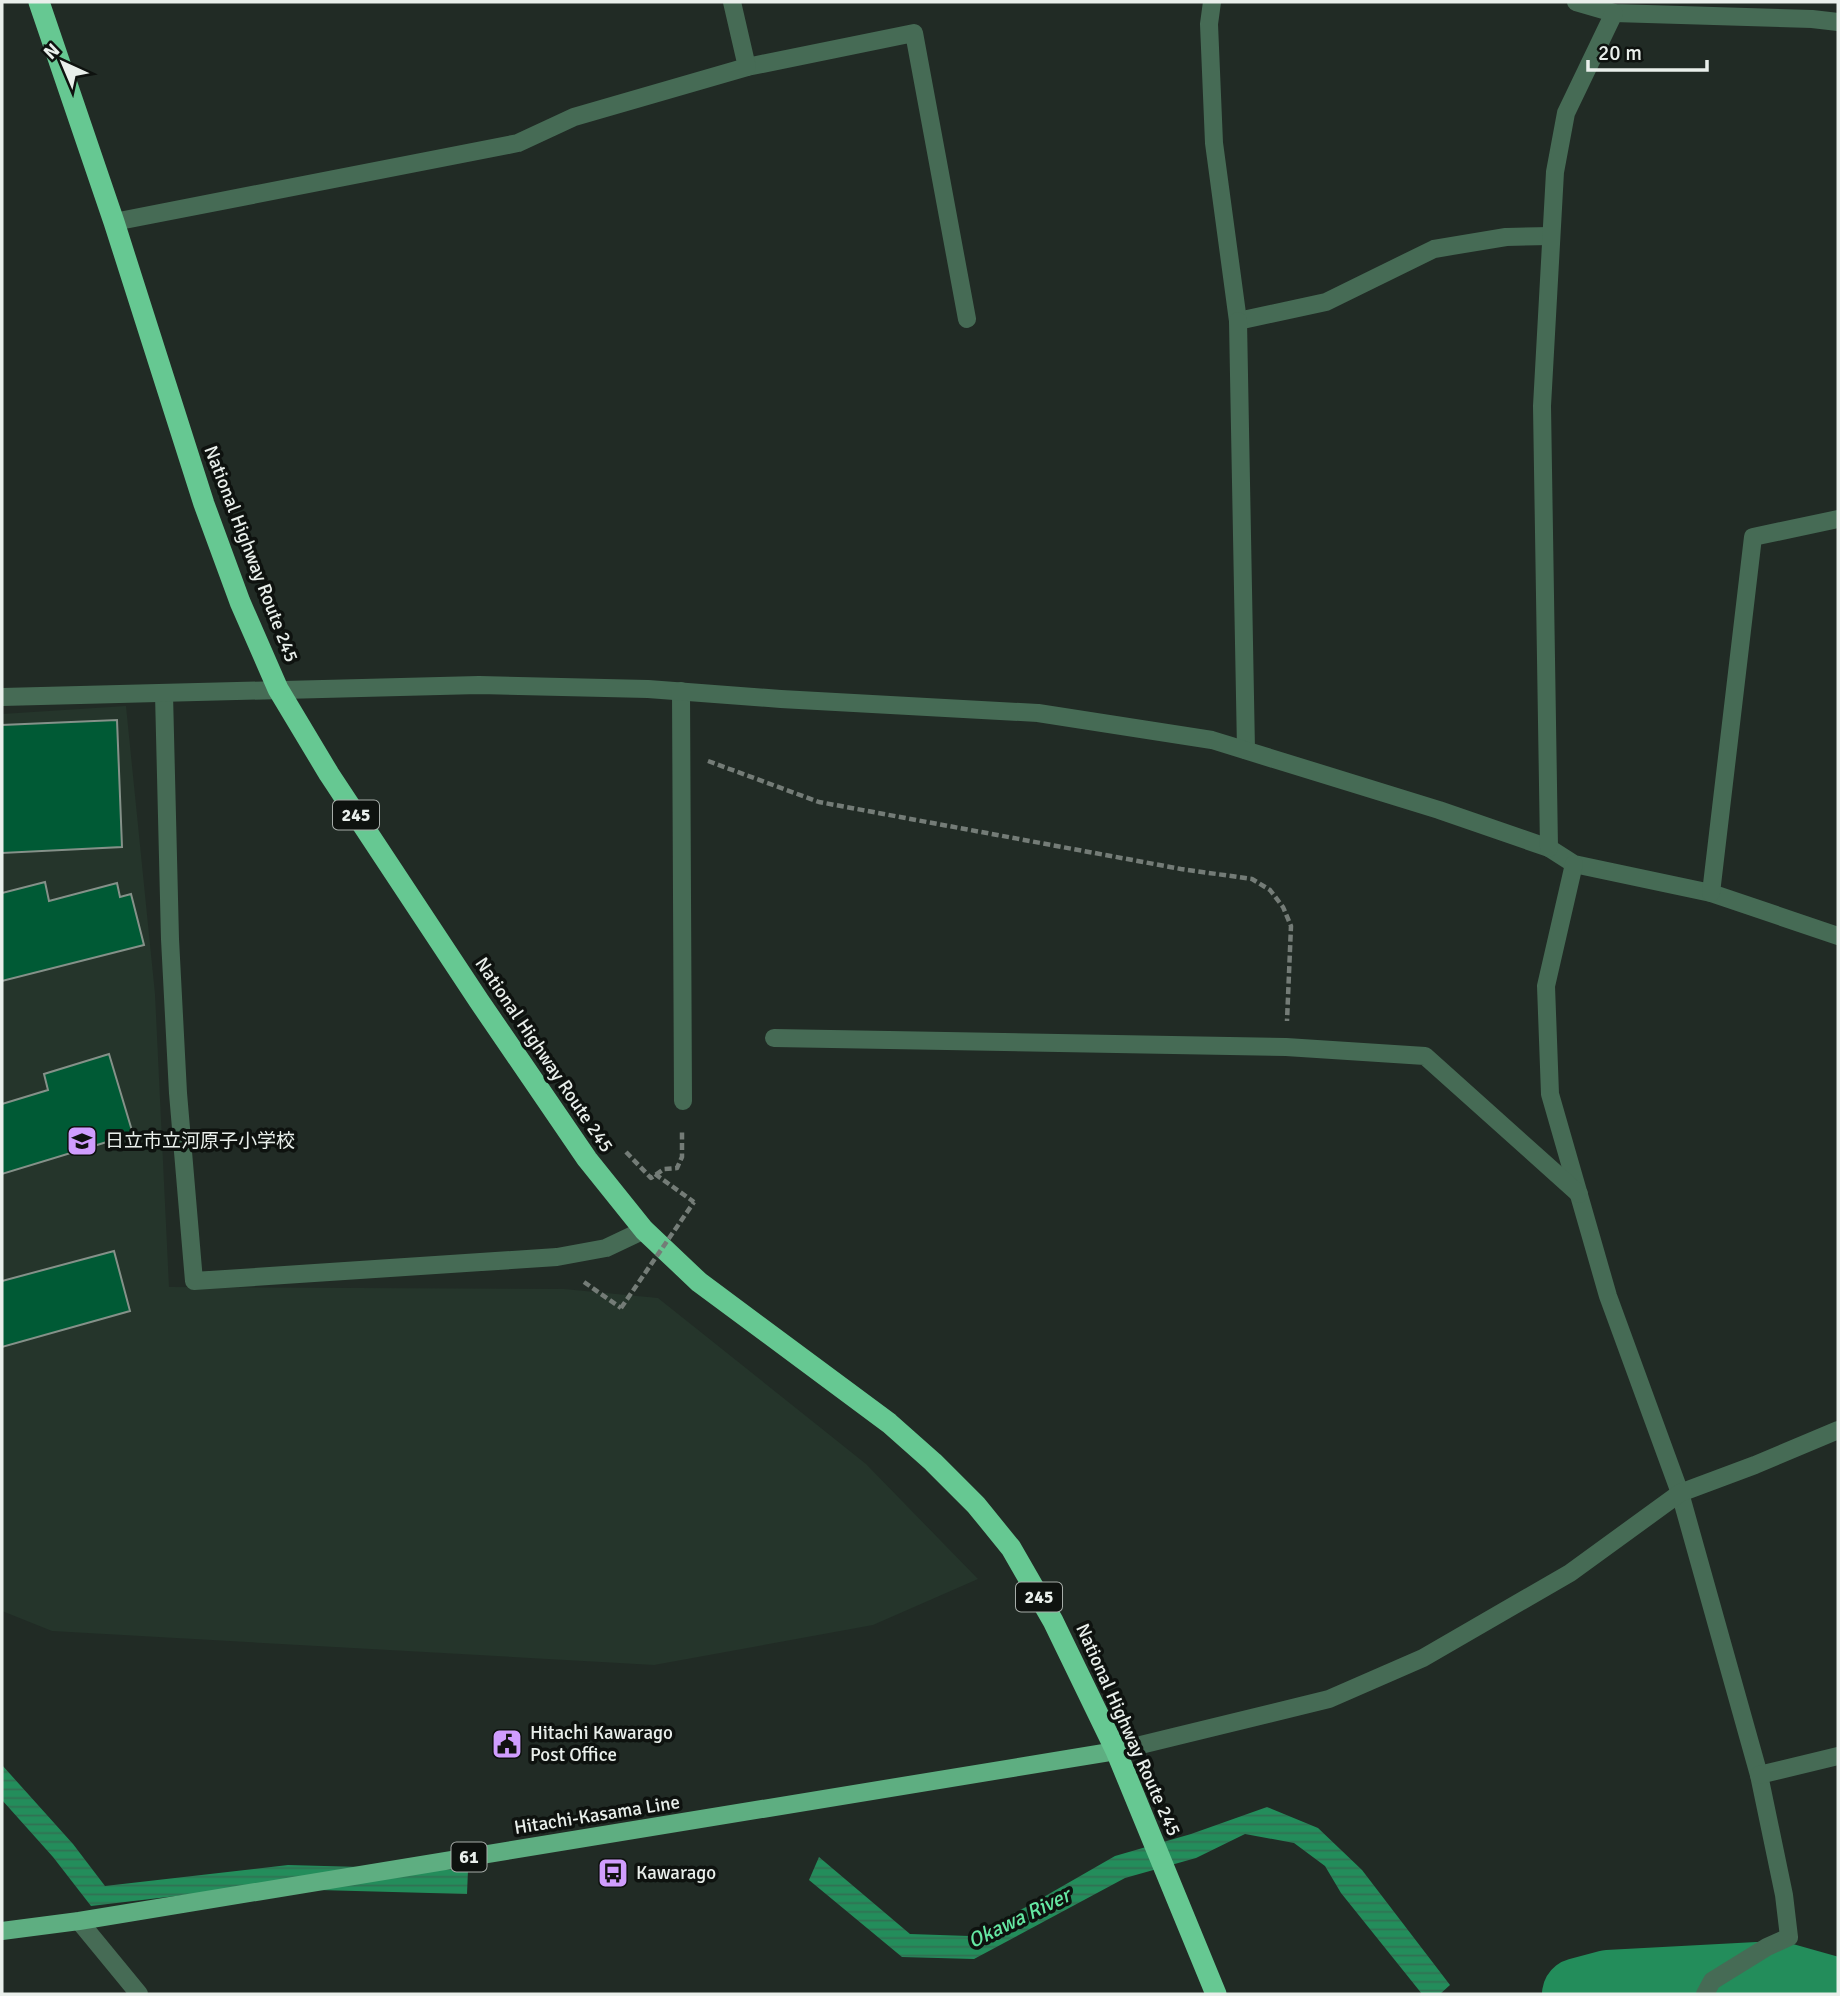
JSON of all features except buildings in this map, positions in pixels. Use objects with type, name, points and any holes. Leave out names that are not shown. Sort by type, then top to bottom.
[{"type":"highway","name":"National Highway Route 245","points":[[39,2],[114,222],[204,504],[240,602],[278,689],[329,774],[464,978],[587,1159],[644,1230],[699,1282],[889,1423],[976,1505],[1011,1548],[1053,1620],[1116,1751],[1216,1994]]},
{"type":"main road","name":"Hitachi-Kasama Line","points":[[2,1931],[79,1921],[1116,1751]]},
{"type":"street","points":[[732,2],[747,67]]},
{"type":"street","points":[[1212,2],[1209,24],[1214,143],[1238,321],[1246,750]]},
{"type":"street","points":[[1576,2],[1614,13],[1838,22]]},
{"type":"street","points":[[1549,848],[1542,406],[1550,236],[1555,172],[1566,113],[1614,13]]},
{"type":"street","points":[[114,222],[518,143],[574,117],[690,82],[747,67],[914,33],[967,319]]},
{"type":"street","points":[[1238,321],[1326,302],[1434,249],[1506,237],[1550,236]]},
{"type":"street","points":[[1711,893],[1753,537],[1838,519]]},
{"type":"street","points":[[2,697],[479,685],[681,691],[1038,713],[1212,740],[1438,810],[1549,848],[1574,864],[1711,893],[1838,936]]},
{"type":"street","points":[[681,691],[683,1101]]},
{"type":"street","points":[[164,694],[176,1068],[194,1281],[557,1257],[606,1248],[644,1230]]},
{"type":"street","points":[[1574,864],[1546,986],[1550,1094],[1608,1296],[1680,1493],[1759,1775],[1784,1895],[1789,1937],[1766,1947],[1712,1980],[1705,1994]]},
{"type":"street","points":[[774,1038],[1286,1047],[1424,1056],[1579,1194]]},
{"type":"street","points":[[1116,1751],[1329,1699],[1423,1658],[1570,1573],[1680,1493],[1838,1430]]},
{"type":"street","points":[[1759,1775],[1838,1756]]},
{"type":"street","points":[[79,1921],[139,1994]]},
{"type":"path","points":[[681,751],[819,802],[1181,869],[1252,879],[1270,890],[1283,907],[1291,926],[1286,1047]]},
{"type":"path","points":[[626,1152],[651,1178],[664,1169],[677,1168],[680,1163],[683,1101]]},
{"type":"path","points":[[594,1279],[581,1280],[621,1308],[694,1202],[655,1174]]},
{"type":"shaded area","name":"日立市立河原子小学校","points":[[126,706],[155,994],[169,1287],[564,1289],[658,1298],[866,1464],[978,1579],[873,1625],[654,1665],[52,1631],[2,1611],[2,714]]},
{"type":"water","points":[[2,1765],[73,1844],[105,1886],[288,1865],[468,1870],[467,1894],[244,1888],[91,1906],[53,1857],[2,1800]]},
{"type":"water","points":[[1267,1807],[1318,1828],[1362,1870],[1450,1985],[1440,1994],[1422,1994],[1341,1893],[1325,1866],[1294,1843],[1245,1834],[1196,1858],[1125,1878],[974,1959],[902,1957],[809,1880],[819,1857],[910,1934],[969,1936],[1115,1856],[1191,1834]]},
{"type":"waterway","name":"Okawa River","points":[[1578,1994],[1608,1986],[1777,1977],[1838,1994]]},
{"type":"place","name":"日立市立河原子小学校","points":[[82,1141]]},
{"type":"place","name":"Hitachi Kawarago Post Office","points":[[507,1744]]},
{"type":"place","name":"Kawarago","points":[[613,1873]]}]
